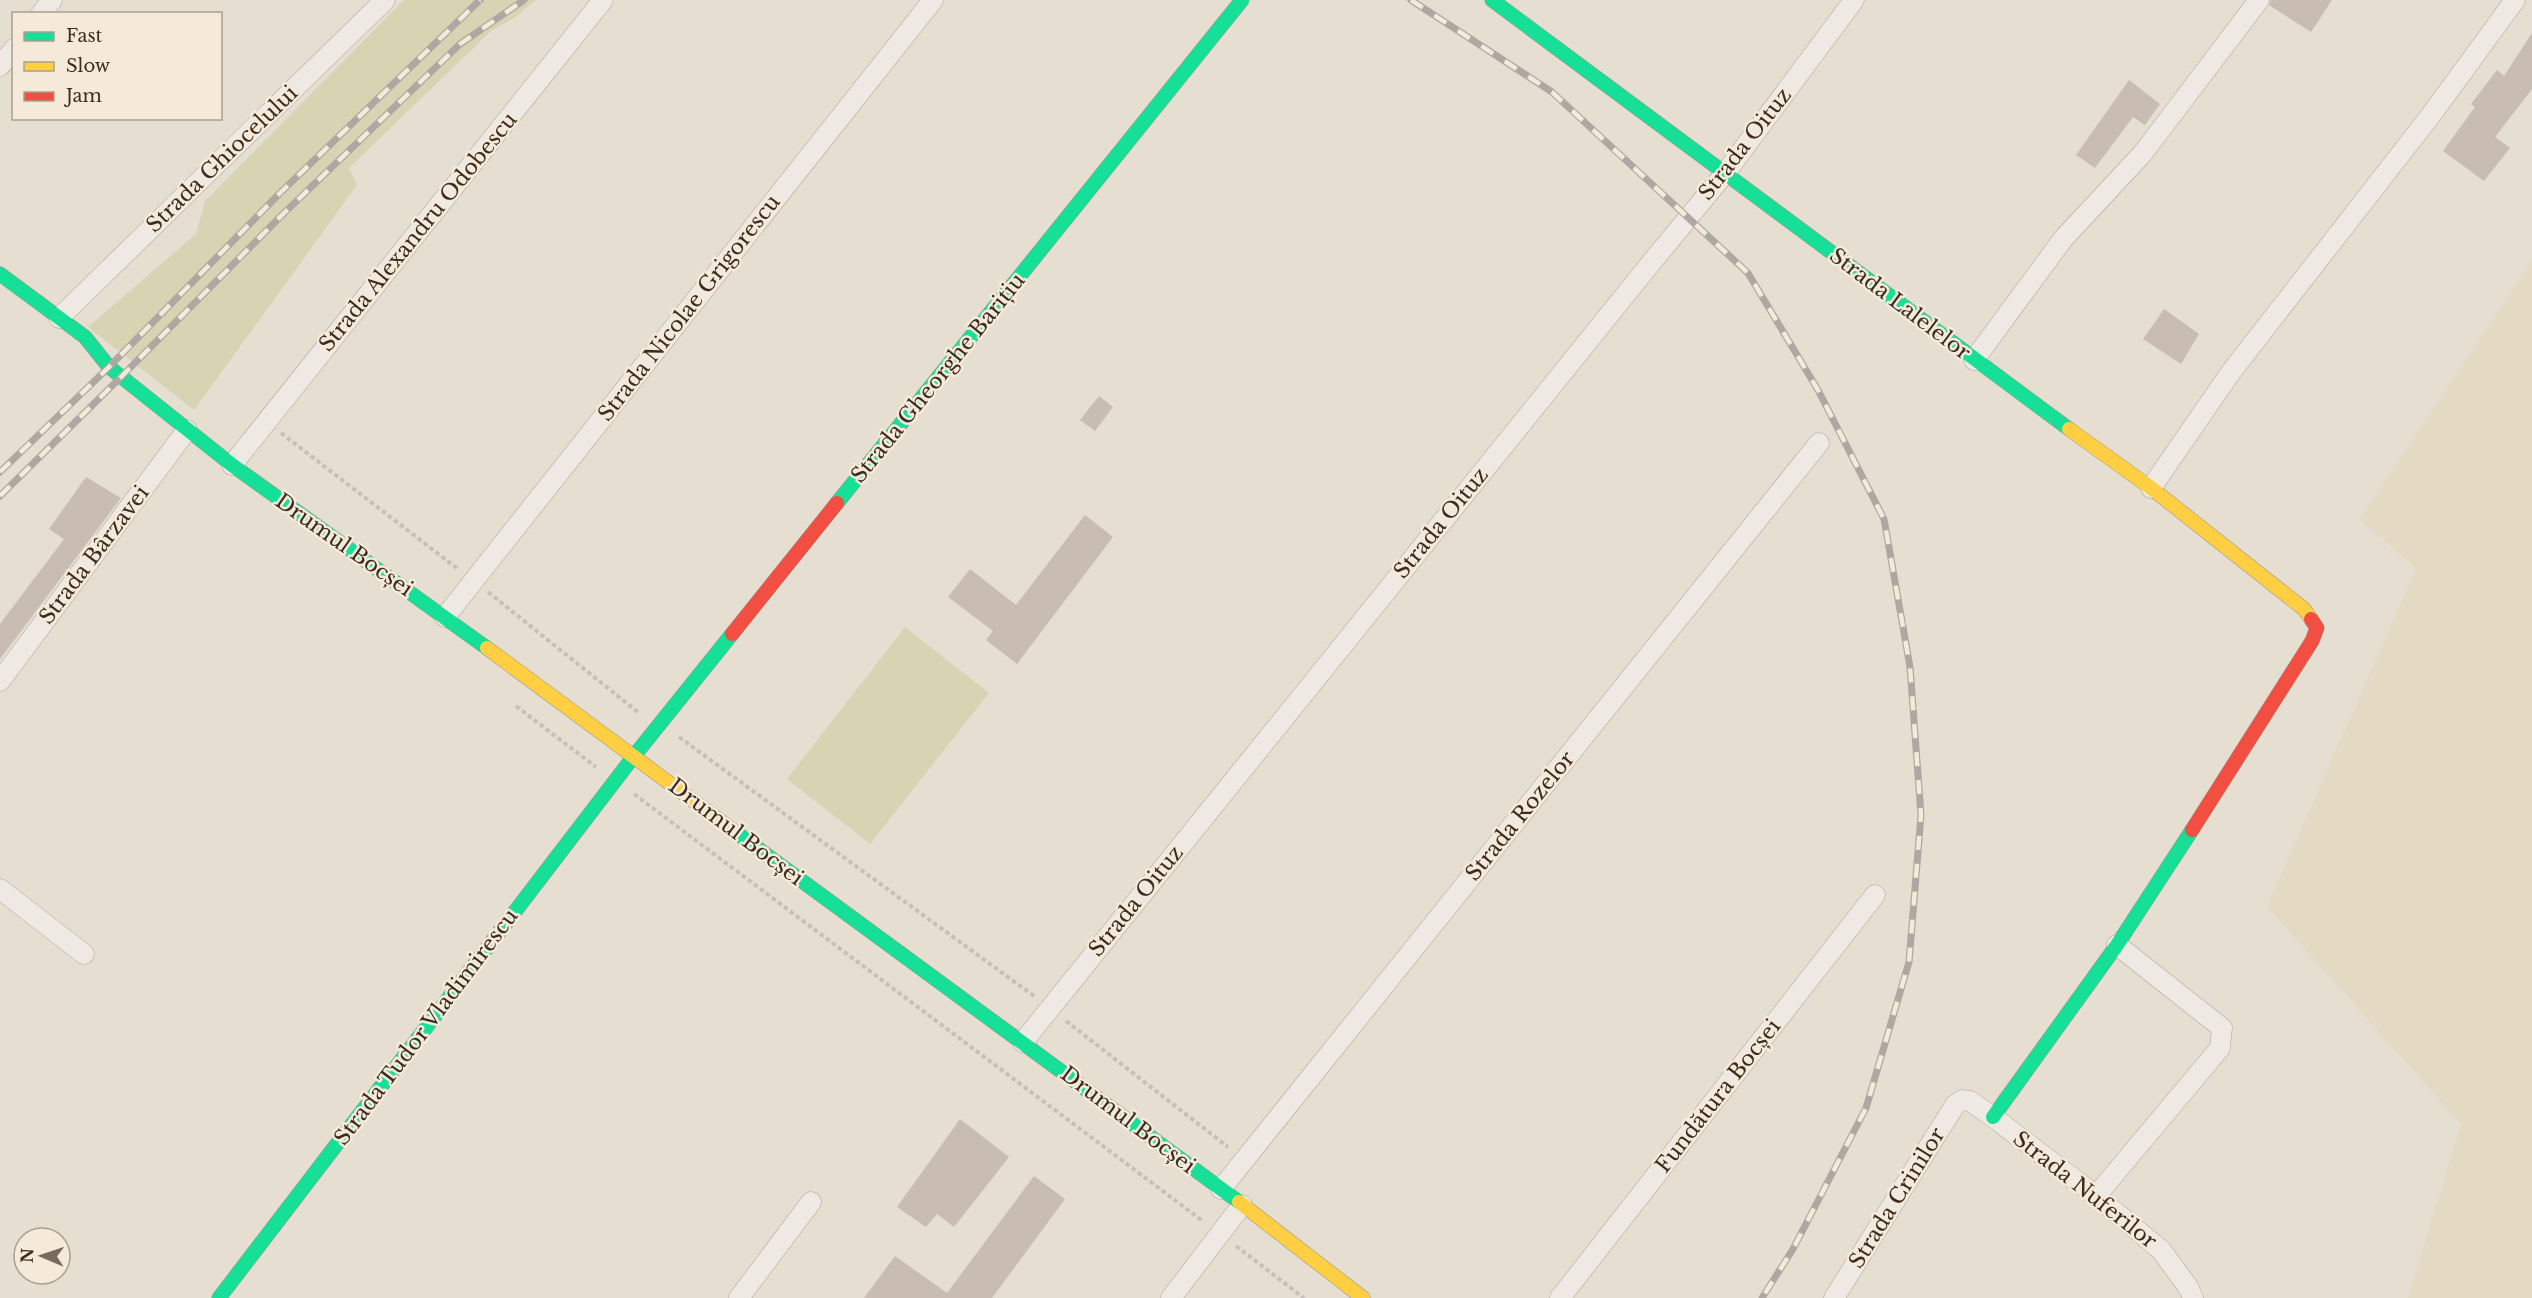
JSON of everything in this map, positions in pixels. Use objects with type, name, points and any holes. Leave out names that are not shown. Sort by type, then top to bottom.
[{"type":"street","points":[[43,12],[52,0]]},
{"type":"street","name":"Strada Ghiocelului","points":[[59,318],[385,0]]},
{"type":"street","name":"Strada Alexandru Odobescu","points":[[232,465],[603,0]]},
{"type":"street","name":"Strada Nicolae Grigorescu","points":[[446,617],[933,0]]},
{"type":"street","name":"Strada Gheorghe Barițiu","points":[[634,756],[1242,0]]},
{"type":"street","name":"Strada Lalelelor","points":[[1492,0],[1726,172],[1974,360],[2151,488],[2306,610],[2317,628],[2312,641],[2117,945]]},
{"type":"street","name":"Strada Oituz","points":[[1023,1042],[1726,172],[1854,0]]},
{"type":"street","points":[[1974,360],[2063,240],[2144,153],[2259,0]]},
{"type":"street","points":[[2151,488],[2231,372],[2431,115],[2515,0]]},
{"type":"street","points":[[0,66],[12,51]]},
{"type":"street","name":"Drumul Bocșei","points":[[4,285],[59,318],[85,337],[109,367],[232,465],[446,617],[830,903],[1023,1042],[1364,1298]]},
{"type":"street","name":"Strada Bârzavei","points":[[0,681],[188,430]]},
{"type":"street","name":"Strada Rozelor","points":[[1221,1189],[1819,443]]},
{"type":"street","name":"Strada Tudor Vladimirescu","points":[[219,1298],[634,756]]},
{"type":"street","points":[[0,889],[84,954]]},
{"type":"street","name":"Fundătura Bocșei","points":[[1560,1298],[1875,895]]},
{"type":"street","points":[[1993,1117],[2117,945],[2222,1028],[2220,1048],[2096,1196]]},
{"type":"street","name":"Strada Nuferilor","points":[[1962,1100],[1970,1101],[1993,1117],[2096,1196],[2161,1250],[2188,1287],[2193,1298]]},
{"type":"street","name":"Strada Crinilor","points":[[1834,1298],[1955,1105],[1962,1100]]},
{"type":"street","points":[[739,1298],[811,1202]]},
{"type":"street","points":[[1171,1298],[1242,1205]]},
{"type":"path","points":[[265,423],[460,570]]},
{"type":"path","points":[[487,591],[642,715]]},
{"type":"path","points":[[679,737],[1050,1008],[1245,1160]]},
{"type":"path","points":[[633,794],[1178,1203]]},
{"type":"path","points":[[1237,1247],[1304,1298]]},
{"type":"shaded area","points":[[404,0],[536,0],[514,18],[492,30],[349,168],[357,185],[194,410],[88,327],[196,234],[205,201]]},
{"type":"shaded area","points":[[2532,261],[2532,1298],[2408,1298],[2461,1124],[2267,907],[2416,569],[2360,519]]},
{"type":"shaded area","points":[[905,627],[989,693],[870,844],[787,779]]},
{"type":"building","points":[[2271,0],[2332,0],[2311,32],[2269,5]]},
{"type":"building","points":[[2532,33],[2532,89],[2495,137],[2510,148],[2484,181],[2443,151],[2475,107],[2471,104],[2497,70],[2504,76]]},
{"type":"building","points":[[2129,80],[2160,104],[2145,125],[2133,117],[2095,168],[2076,155]]},
{"type":"building","points":[[2164,309],[2199,334],[2181,364],[2143,339]]},
{"type":"building","points":[[1099,396],[1113,407],[1095,431],[1080,420]]},
{"type":"building","points":[[86,477],[121,498],[0,659],[0,624],[64,539],[49,529]]},
{"type":"building","points":[[1085,515],[1113,537],[1017,664],[986,640],[993,631],[948,597],[970,569],[1016,605]]},
{"type":"building","points":[[960,1119],[1009,1157],[954,1227],[937,1214],[926,1227],[897,1207]]},
{"type":"building","points":[[1034,1176],[1065,1199],[992,1298],[864,1298],[895,1256],[947,1293]]},
{"type":"railway","points":[[0,472],[109,367],[279,194],[480,0]]},
{"type":"railway","points":[[0,496],[282,215],[460,44],[524,0]]},
{"type":"railway","points":[[1411,0],[1552,92],[1748,273],[1818,390],[1884,519],[1910,667],[1921,815],[1909,962],[1866,1108],[1793,1249],[1762,1298]]},
{"type":"traffic: fast","points":[[837,503],[1242,0]]},
{"type":"traffic: fast","points":[[1492,0],[2069,429]]},
{"type":"traffic: fast","points":[[0,274],[85,337],[109,367],[232,465],[487,648]]},
{"type":"traffic: fast","points":[[219,1298],[634,756],[732,634]]},
{"type":"traffic: fast","points":[[1993,1117],[2117,945],[2192,830]]},
{"type":"traffic: fast","points":[[734,831],[1239,1202]]},
{"type":"traffic: slow","points":[[2069,429],[2151,488],[2304,609],[2311,619]]},
{"type":"traffic: slow","points":[[487,648],[734,831]]},
{"type":"traffic: slow","points":[[1239,1202],[1363,1298]]},
{"type":"traffic: jam","points":[[732,634],[837,503]]},
{"type":"traffic: jam","points":[[2192,830],[2312,641],[2317,628],[2311,619]]}]
